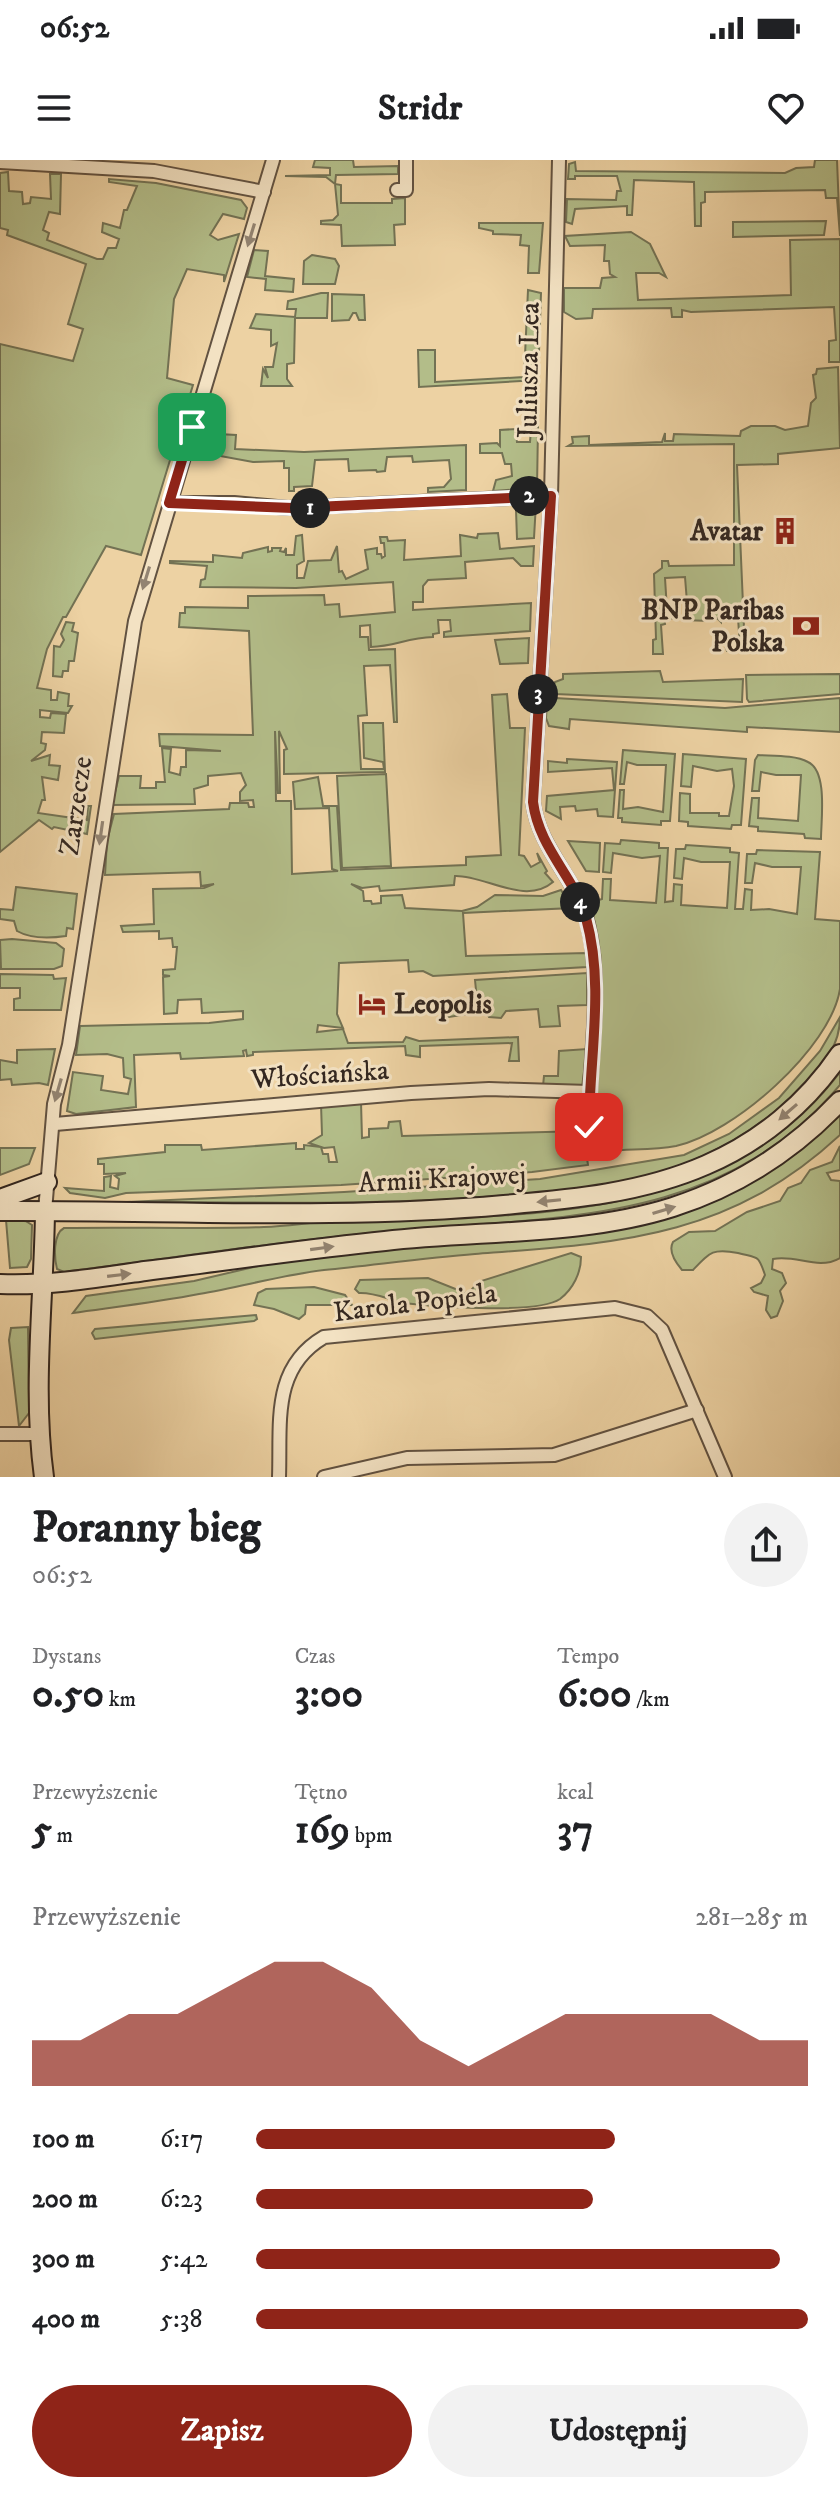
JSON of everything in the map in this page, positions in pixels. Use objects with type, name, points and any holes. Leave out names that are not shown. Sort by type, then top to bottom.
[{"type":"main road","name":"Armii Krajowej","points":[[0,1211],[397,1212],[553,1200],[638,1188],[706,1165],[752,1141],[806,1097],[840,1054]]},
{"type":"main road","name":"Armii Krajowej","points":[[0,1284],[42,1284],[388,1240],[560,1227],[645,1215],[699,1198],[748,1175],[791,1147],[840,1101]]},
{"type":"main road","points":[[0,1199],[47,1182]]},
{"type":"main road","name":"Zarzecze","points":[[44,1477],[40,1434],[45,1211]]},
{"type":"street","name":"Zarzecze","points":[[45,1211],[55,1124],[54,1104],[71,1033],[127,658],[143,589],[273,160]]},
{"type":"street","points":[[397,190],[406,190],[406,160]]},
{"type":"street","name":"Juliusza Lea","points":[[559,160],[551,496],[533,802],[547,848],[579,901],[588,924],[594,988],[589,1143]]},
{"type":"street","points":[[0,162],[139,169],[264,192]]},
{"type":"street","points":[[169,503],[293,508],[551,496]]},
{"type":"street","name":"Włościańska","points":[[55,1124],[411,1093],[489,1089],[589,1092]]},
{"type":"street","name":"Karola Popiela","points":[[279,1477],[282,1387],[308,1346],[324,1337],[615,1308],[647,1316],[662,1330],[697,1410]]},
{"type":"street","points":[[324,1477],[407,1458],[554,1455],[697,1410],[725,1477]]},
{"type":"street","points":[[0,1434],[40,1434]]},
{"type":"green space","points":[[315,160],[353,160],[354,167],[398,166],[398,174],[336,175],[335,184],[326,177],[285,176],[330,175],[330,168],[313,167]]},
{"type":"green space","points":[[815,160],[837,160],[840,236],[837,198],[826,198],[825,190],[705,192],[705,202],[701,203],[701,226],[695,226],[694,182],[634,180],[632,215],[627,215],[627,206],[575,209],[572,224],[566,222],[567,199],[616,200],[617,191],[621,191],[617,176],[575,176],[575,179],[568,179],[569,164],[575,162],[576,171],[785,173],[796,168],[814,167]]},
{"type":"green space","points":[[8,172],[9,191],[22,192],[23,204],[30,203],[31,197],[51,199],[50,174],[61,174],[60,214],[49,212],[43,230],[49,233],[47,240],[97,259],[103,259],[108,248],[116,248],[119,239],[102,232],[103,223],[120,228],[124,210],[127,210],[137,186],[109,182],[109,179],[156,183],[241,200],[247,208],[244,219],[223,214],[210,235],[218,240],[239,234],[224,282],[224,275],[187,269],[174,299],[167,378],[193,385],[141,555],[106,546],[47,649],[37,688],[51,690],[51,700],[57,700],[58,692],[69,694],[68,706],[72,706],[68,713],[40,710],[40,717],[50,718],[51,713],[66,714],[64,733],[42,732],[41,743],[46,744],[45,750],[31,761],[50,755],[49,765],[60,766],[58,780],[42,777],[45,800],[42,800],[38,813],[87,820],[88,806],[91,806],[87,834],[52,829],[39,820],[0,852],[0,344],[73,361],[83,329],[68,324],[86,264],[7,235],[8,230],[0,228],[0,173]]},
{"type":"green space","points":[[335,184],[341,185],[341,203],[392,203],[392,199],[405,198],[405,224],[394,225],[395,245],[342,246],[341,225],[321,224],[321,221],[333,220],[338,215]]},
{"type":"green space","points":[[826,221],[824,235],[733,237],[733,222]]},
{"type":"green space","points":[[479,223],[543,223],[539,273],[528,273],[529,246],[520,245],[521,235],[493,234],[493,231],[479,228]]},
{"type":"green space","points":[[631,232],[650,244],[666,277],[659,273],[636,273],[638,300],[791,295],[790,240],[840,239],[840,362],[829,362],[829,341],[836,340],[834,307],[682,310],[682,317],[672,317],[671,308],[593,309],[592,318],[576,319],[564,312],[564,288],[600,288],[602,278],[615,277],[610,274],[609,261],[604,261],[605,245],[570,246],[565,236]]},
{"type":"green space","points":[[254,250],[268,251],[265,276],[294,279],[293,292],[265,290],[266,279],[247,277]]},
{"type":"green space","points":[[312,255],[335,259],[339,266],[335,284],[303,284],[304,261]]},
{"type":"green space","points":[[528,290],[541,293],[538,380],[419,387],[418,350],[435,350],[435,382],[524,377]]},
{"type":"green space","points":[[328,293],[327,318],[295,318],[294,363],[287,364],[287,379],[292,386],[261,386],[263,369],[268,378],[265,367],[273,367],[277,343],[271,346],[271,330],[250,328],[256,314],[295,317],[296,309],[287,309],[288,301]]},
{"type":"green space","points":[[332,294],[364,295],[365,320],[359,320],[353,313],[349,320],[332,321]]},
{"type":"green space","points":[[838,367],[840,448],[778,454],[778,464],[737,465],[745,651],[727,651],[726,648],[740,647],[738,618],[721,619],[721,622],[717,618],[710,621],[683,620],[683,616],[688,615],[685,577],[665,578],[667,610],[675,610],[675,619],[664,617],[665,624],[661,625],[663,654],[653,654],[653,640],[656,639],[654,574],[662,568],[662,561],[668,561],[669,566],[734,565],[734,444],[568,446],[573,443],[572,437],[589,436],[589,445],[662,442],[665,433],[665,441],[673,441],[674,434],[740,436],[741,431],[751,426],[775,426],[785,430],[808,426],[811,403],[816,398],[813,375],[817,369]]},
{"type":"green space","points":[[538,427],[537,488],[493,491],[496,480],[512,476],[511,464],[505,464],[502,453],[480,453],[480,444],[497,443],[500,446],[500,430],[516,429],[517,442],[530,442],[531,429]]},
{"type":"green space","points":[[199,433],[236,435],[235,449],[304,452],[466,445],[466,490],[428,492],[428,488],[444,487],[451,479],[449,460],[413,462],[412,456],[387,457],[385,471],[377,472],[349,471],[348,459],[315,460],[312,486],[294,487],[294,491],[289,491],[289,468],[284,468],[284,461],[253,462],[193,451],[194,448],[217,451],[217,437],[207,437],[207,443],[196,441]]},
{"type":"green space","points":[[536,503],[534,538],[517,539],[516,510],[519,504]]},
{"type":"green space","points":[[498,533],[500,549],[534,546],[533,566],[521,566],[513,558],[465,562],[466,578],[428,580],[423,586],[423,602],[413,602],[413,610],[531,603],[530,631],[444,637],[444,632],[451,631],[450,620],[438,620],[439,633],[433,634],[433,637],[371,647],[370,625],[360,626],[360,637],[368,637],[369,650],[395,649],[397,722],[394,722],[390,665],[364,666],[367,715],[358,716],[361,769],[384,769],[383,762],[364,758],[363,723],[383,723],[385,772],[284,774],[284,750],[287,749],[279,731],[278,793],[275,731],[276,801],[291,801],[292,874],[338,871],[332,869],[329,808],[295,809],[293,782],[318,777],[323,806],[337,806],[341,870],[466,865],[466,857],[501,855],[492,695],[507,694],[510,728],[525,728],[519,855],[524,856],[531,867],[540,862],[537,853],[547,871],[545,873],[553,882],[542,889],[530,891],[455,876],[454,885],[380,891],[379,886],[362,888],[351,884],[363,891],[364,901],[371,901],[372,904],[381,903],[381,896],[402,895],[405,908],[462,911],[477,907],[495,895],[543,896],[561,890],[572,908],[463,913],[466,956],[586,953],[587,967],[433,976],[423,971],[409,972],[408,960],[339,963],[337,1014],[343,1028],[318,1025],[317,1032],[343,1029],[348,1043],[403,1042],[406,1037],[419,1041],[518,1037],[519,1061],[509,1061],[512,1043],[420,1046],[420,1057],[406,1055],[405,1046],[253,1052],[253,1055],[247,1056],[246,1050],[243,1051],[244,1056],[181,1059],[180,1053],[134,1055],[136,1107],[76,1114],[67,1111],[73,1072],[103,1076],[101,1090],[128,1094],[131,1079],[124,1077],[123,1058],[107,1054],[76,1055],[80,1026],[209,1023],[243,1019],[243,1011],[202,1013],[201,999],[178,1000],[177,1013],[164,1014],[163,977],[170,976],[163,975],[163,970],[175,969],[177,947],[173,947],[172,938],[159,939],[159,931],[123,932],[121,926],[154,924],[153,889],[204,888],[214,884],[201,886],[200,872],[105,875],[107,841],[114,814],[229,809],[230,803],[248,803],[249,807],[254,807],[253,800],[240,801],[240,792],[246,785],[241,773],[208,776],[208,785],[194,789],[195,804],[112,805],[119,776],[141,776],[140,788],[156,788],[156,782],[165,782],[162,748],[171,749],[169,772],[180,775],[181,767],[186,767],[186,750],[221,751],[160,746],[159,734],[253,735],[249,631],[179,627],[180,613],[185,613],[185,607],[248,608],[248,596],[324,595],[325,605],[339,604],[340,617],[395,612],[393,582],[296,588],[200,587],[207,566],[170,561],[213,562],[213,555],[242,558],[243,553],[268,547],[268,552],[272,548],[281,548],[280,551],[284,552],[286,548],[286,555],[294,555],[296,536],[302,535],[304,561],[297,565],[297,578],[304,578],[308,561],[331,560],[337,546],[339,572],[342,571],[346,579],[368,569],[365,550],[377,548],[377,554],[381,554],[382,558],[385,556],[380,537],[387,537],[388,541],[405,540],[404,560],[461,556],[460,535],[477,538],[478,534]]},
{"type":"green space","points":[[66,622],[74,623],[72,631],[78,633],[74,661],[69,661],[68,671],[63,671],[62,677],[53,676],[54,646],[60,647],[64,640],[61,634]]},
{"type":"green space","points":[[529,638],[528,663],[500,664],[495,640]]},
{"type":"green space","points":[[660,671],[663,682],[743,679],[742,702],[555,694],[552,691],[555,682],[563,679],[563,674]]},
{"type":"green space","points":[[840,674],[840,694],[749,702],[747,699],[746,675]]},
{"type":"green space","points":[[555,698],[725,708],[840,698],[840,732],[747,727],[747,732],[570,719],[569,729],[549,726],[547,701]]},
{"type":"green space","points":[[623,750],[675,754],[670,821],[661,821],[661,825],[622,822],[622,818],[618,818],[620,790],[624,790],[623,809],[638,807],[663,812],[666,765],[627,762],[624,784],[620,784]]},
{"type":"green space","points":[[683,754],[746,759],[741,825],[732,825],[731,829],[688,826],[688,822],[679,821],[680,793],[690,794],[690,813],[729,816],[734,786],[732,769],[717,771],[693,766],[691,787],[681,786]]},
{"type":"green space","points":[[758,755],[797,758],[814,767],[821,785],[821,839],[805,838],[804,834],[758,831],[758,827],[749,826],[752,798],[759,798],[758,818],[798,821],[801,775],[761,772],[759,791],[752,791]]},
{"type":"green space","points":[[567,759],[617,762],[613,817],[598,816],[597,809],[576,811],[575,806],[560,807],[561,819],[546,811],[547,796],[614,790],[612,768],[548,772],[548,761],[567,763]]},
{"type":"green space","points":[[386,774],[391,866],[342,868],[337,776]]},
{"type":"green space","points":[[621,840],[659,843],[659,848],[668,848],[665,902],[673,901],[674,884],[682,885],[681,905],[727,908],[730,862],[701,862],[684,858],[682,879],[674,878],[676,849],[685,849],[686,845],[730,848],[730,852],[739,853],[735,909],[743,909],[745,889],[752,890],[751,910],[769,909],[797,914],[801,867],[772,867],[755,863],[752,883],[745,883],[747,854],[756,854],[757,850],[820,852],[815,919],[840,921],[840,989],[833,1012],[819,1037],[776,1085],[751,1107],[699,1138],[676,1146],[609,1151],[601,1150],[593,1142],[593,925],[585,898],[594,893],[599,900],[602,899],[603,879],[611,879],[610,900],[656,903],[660,856],[642,858],[613,853],[611,873],[603,872],[605,843],[620,844]]},
{"type":"green space","points":[[568,841],[600,843],[599,872],[586,871]]},
{"type":"green space","points":[[16,887],[77,894],[73,929],[67,928],[66,936],[35,937],[17,931],[14,921],[0,919],[0,909],[13,910]]},
{"type":"green space","points":[[0,940],[56,943],[64,949],[62,966],[54,969],[1,969]]},
{"type":"green space","points":[[587,973],[587,1005],[558,1006],[560,1026],[540,1027],[538,1009],[506,1011],[501,1018],[489,1017],[486,1011],[449,1017],[443,1012],[478,1010],[475,980]]},
{"type":"green space","points":[[0,974],[66,978],[61,1010],[14,1010],[14,999],[20,998],[20,988],[0,988]]},
{"type":"green space","points":[[840,1017],[837,1037],[824,1061],[770,1116],[710,1153],[643,1177],[577,1189],[415,1201],[127,1202],[540,1179],[684,1155],[729,1134],[779,1098],[820,1051]]},
{"type":"green space","points":[[55,1049],[48,1085],[12,1085],[11,1079],[0,1080],[0,1060],[17,1063],[17,1050]]},
{"type":"green space","points":[[587,1049],[582,1087],[543,1086],[544,1076],[558,1076],[559,1051]]},
{"type":"green space","points":[[840,1072],[840,1085],[791,1133],[738,1168],[682,1192],[624,1207],[562,1217],[332,1237],[64,1272],[57,1269],[56,1240],[64,1228],[264,1227],[337,1221],[473,1217],[610,1203],[675,1186],[737,1160],[792,1123]]},
{"type":"green space","points":[[361,1102],[362,1138],[369,1137],[369,1129],[388,1128],[389,1122],[400,1121],[402,1136],[583,1131],[588,1165],[532,1172],[341,1185],[126,1193],[105,1198],[70,1193],[65,1188],[104,1191],[104,1177],[111,1176],[110,1187],[118,1189],[119,1179],[115,1176],[126,1173],[104,1174],[104,1164],[98,1164],[98,1159],[165,1152],[165,1145],[201,1145],[202,1150],[296,1143],[296,1149],[304,1149],[304,1145],[321,1147],[309,1143],[322,1135],[321,1104]],"holes":[[[321,1147],[334,1147],[337,1162],[329,1162],[328,1154],[323,1154]]]},
{"type":"green space","points":[[840,1114],[840,1135],[798,1170],[756,1196],[713,1215],[669,1229],[577,1245],[308,1272],[184,1297],[73,1313],[86,1296],[194,1281],[271,1263],[655,1220],[708,1202],[755,1180],[798,1152]]},
{"type":"green space","points":[[840,1146],[840,1170],[827,1173],[831,1180],[840,1181],[840,1258],[823,1263],[773,1259],[772,1269],[782,1273],[786,1283],[780,1291],[783,1301],[777,1316],[771,1318],[766,1310],[768,1296],[751,1288],[761,1283],[765,1275],[756,1258],[717,1251],[708,1255],[693,1270],[682,1270],[672,1253],[673,1242],[689,1232],[715,1231],[747,1212],[780,1201],[788,1188],[801,1183],[810,1170],[832,1162]]},
{"type":"green space","points":[[0,1148],[35,1148],[29,1164],[0,1175]]},
{"type":"green space","points":[[6,1220],[24,1220],[32,1225],[31,1259],[27,1267],[10,1268]]},
{"type":"green space","points":[[571,1253],[581,1257],[578,1275],[572,1286],[560,1299],[532,1307],[413,1304],[359,1293],[355,1289],[360,1280],[428,1278],[468,1294],[478,1282]]},
{"type":"green space","points":[[314,1287],[345,1295],[352,1305],[306,1305],[305,1314],[299,1319],[254,1305],[258,1293],[266,1289]]},
{"type":"green space","points":[[256,1315],[254,1321],[95,1339],[92,1333],[95,1329]]},
{"type":"green space","points":[[28,1327],[29,1413],[19,1426],[9,1340],[11,1328]]},
{"type":"place","name":"Avatar","points":[[785,531]]},
{"type":"place","name":"BNP Paribas Polska","points":[[806,626]]},
{"type":"place","name":"Leopolis","points":[[372,1004]]},
{"type":"route","points":[[192,427],[169,503],[234,503],[275,508],[349,507],[551,496],[533,802],[547,848],[585,913],[590,935],[594,988],[589,1127]]}]
